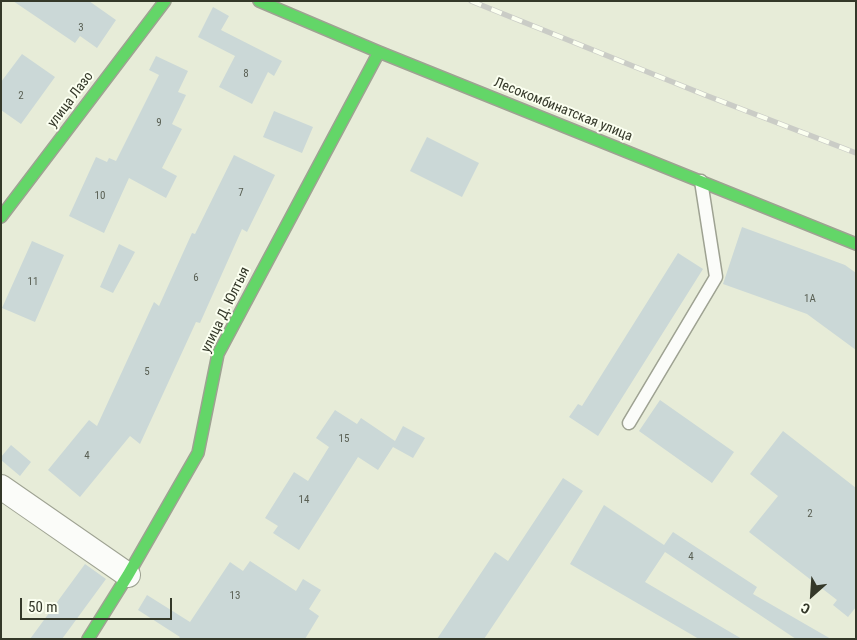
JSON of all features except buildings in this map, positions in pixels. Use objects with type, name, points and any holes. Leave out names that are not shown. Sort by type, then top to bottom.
[{"type":"street","name":"улица Лазо","points":[[1,217],[165,1]]},
{"type":"street","name":"Лесокомбинатская улица","points":[[260,1],[379,52],[856,244]]},
{"type":"street","name":"улица Д. Юлтыя","points":[[88,639],[128,575],[198,453],[218,354],[379,52]]},
{"type":"street","points":[[1,487],[128,575]]},
{"type":"lane","points":[[629,423],[716,277],[701,181]]},
{"type":"railway","points":[[471,1],[705,95],[856,153]]},
{"type":"traffic: fast","points":[[1,217],[165,1]]},
{"type":"traffic: fast","points":[[259,1],[379,52],[856,244]]},
{"type":"traffic: fast","points":[[88,639],[128,575],[198,453],[218,354],[379,52]]}]
